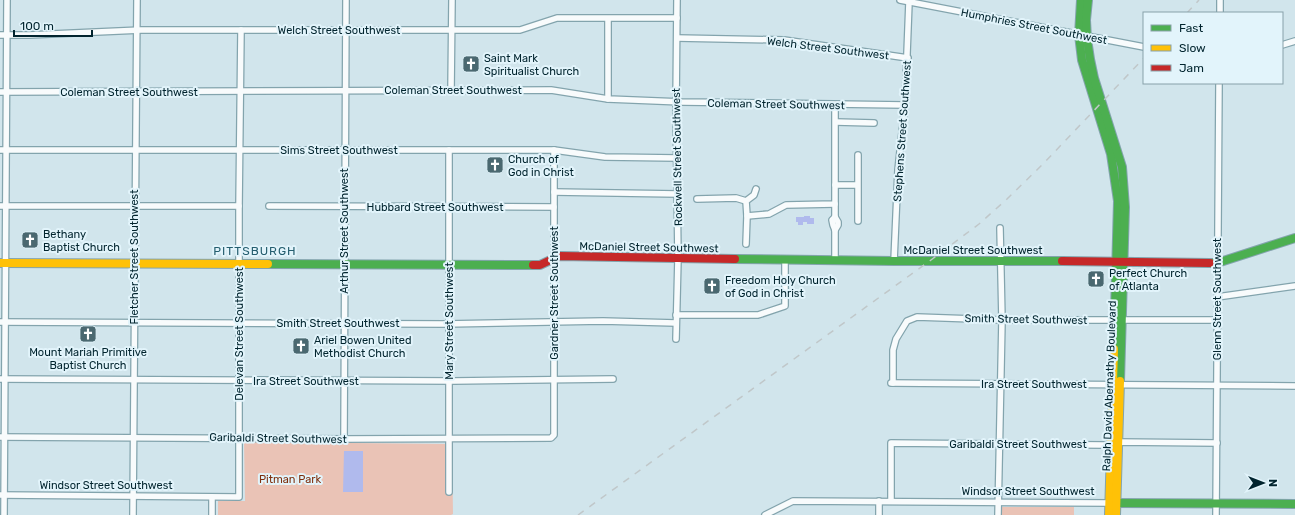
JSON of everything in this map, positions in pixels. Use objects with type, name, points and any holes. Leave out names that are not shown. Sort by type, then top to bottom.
[{"type":"street","points":[[4,515],[2,495],[3,150],[7,92],[7,0]]},
{"type":"street","name":"Fletcher Street Southwest","points":[[133,515],[137,0]]},
{"type":"street","name":"Arthur Street Southwest","points":[[344,439],[346,0]]},
{"type":"street","points":[[451,90],[452,0]]},
{"type":"street","name":"Rockwell Street Southwest","points":[[676,339],[678,258],[676,102],[677,0]]},
{"type":"street","name":"Humphries Street Southwest","points":[[902,0],[1143,47]]},
{"type":"street","name":"Ralph David Abernathy Boulevard","points":[[1081,0],[1083,35]]},
{"type":"street","name":"Ralph David Abernathy Boulevard","points":[[1088,0],[1081,51],[1085,72],[1108,141],[1116,175],[1120,261],[1113,503],[1116,515]]},
{"type":"street","points":[[1220,0],[1220,12]]},
{"type":"street","name":"Stephens Street Southwest","points":[[894,261],[898,170],[906,105],[909,2]]},
{"type":"street","name":"Welch Street Southwest","points":[[0,35],[7,36],[136,30],[520,30],[557,18],[676,18]]},
{"type":"street","points":[[608,19],[608,99]]},
{"type":"street","name":"Delevan Street Southwest","points":[[212,496],[239,497],[239,206],[241,30]]},
{"type":"street","name":"Welch Street Southwest","points":[[676,38],[784,40],[908,58]]},
{"type":"street","points":[[1283,45],[1295,43]]},
{"type":"street","name":"Glenn Street Southwest","points":[[1216,515],[1219,84]]},
{"type":"street","name":"Coleman Street Southwest","points":[[0,92],[551,90],[608,99],[676,102],[906,105]]},
{"type":"street","points":[[835,105],[835,217],[832,220],[835,230],[835,260]]},
{"type":"street","points":[[836,122],[874,123]]},
{"type":"street","name":"Sims Street Southwest","points":[[3,150],[554,150],[605,157],[677,158]]},
{"type":"street","name":"Mary Street Southwest","points":[[449,150],[449,492]]},
{"type":"street","name":"Gardner Street Southwest","points":[[554,150],[554,435]]},
{"type":"street","points":[[858,155],[858,221]]},
{"type":"street","points":[[835,185],[857,185]]},
{"type":"street","points":[[746,201],[754,195],[756,189]]},
{"type":"street","points":[[554,192],[678,194]]},
{"type":"street","points":[[697,199],[736,198],[746,201]]},
{"type":"street","points":[[746,201],[746,244]]},
{"type":"street","points":[[747,216],[768,214],[786,205],[835,204]]},
{"type":"street","points":[[3,206],[239,206]]},
{"type":"street","name":"Hubbard Street Southwest","points":[[269,206],[554,207]]},
{"type":"street","points":[[998,515],[1002,320],[1000,228]]},
{"type":"street","name":"McDaniel Street Southwest","points":[[3,263],[540,265],[559,256],[785,260],[1120,261],[1217,263],[1295,238]]},
{"type":"street","points":[[676,315],[758,315],[785,306],[785,260]]},
{"type":"street","points":[[1217,298],[1295,286]]},
{"type":"street","name":"Smith Street Southwest","points":[[892,383],[893,350],[896,339],[907,321],[917,317],[1002,320],[1217,320]]},
{"type":"street","name":"Smith Street Southwest","points":[[2,322],[450,324],[603,321],[676,323]]},
{"type":"street","name":"Ira Street Southwest","points":[[2,379],[554,381],[613,379]]},
{"type":"street","name":"Ira Street Southwest","points":[[892,383],[1295,386]]},
{"type":"street","name":"Garibaldi Street Southwest","points":[[2,436],[545,439],[551,438],[554,435]]},
{"type":"street","name":"Garibaldi Street Southwest","points":[[890,501],[891,443],[1217,443]]},
{"type":"street","name":"Windsor Street Southwest","points":[[2,495],[212,496]]},
{"type":"street","points":[[212,496],[212,515]]},
{"type":"street","name":"Windsor Street Southwest","points":[[765,515],[793,501],[1295,504]]},
{"type":"street","points":[[879,501],[879,515]]},
{"type":"street","name":"Ralph David Abernathy Boulevard","points":[[1109,515],[1113,503]]},
{"type":"green space","name":"Pitman Park","points":[[244,442],[452,444],[453,514],[218,515],[218,501],[245,501]]},
{"type":"green space","points":[[1002,507],[1074,507],[1074,515],[1002,515]]},
{"type":"water","points":[[804,216],[814,218],[814,224],[807,224],[807,222],[803,222],[803,225],[798,225],[798,222],[796,222],[796,217]]},
{"type":"water","points":[[344,451],[363,451],[363,492],[343,492]]},
{"type":"railway","points":[[1188,12],[1199,0]]},
{"type":"railway","points":[[578,515],[979,224],[1043,164],[1143,59]]},
{"type":"traffic: fast","points":[[1081,0],[1079,35],[1082,60],[1111,154],[1118,201],[1114,349]]},
{"type":"traffic: fast","points":[[1088,0],[1086,20],[1090,59],[1094,78],[1122,167],[1125,207],[1120,381]]},
{"type":"traffic: fast","points":[[1210,263],[1217,263],[1295,238]]},
{"type":"traffic: fast","points":[[735,259],[1062,261]]},
{"type":"traffic: fast","points":[[268,264],[533,265]]},
{"type":"traffic: fast","points":[[1112,503],[1295,504]]},
{"type":"traffic: slow","points":[[0,263],[268,264]]},
{"type":"traffic: slow","points":[[1109,515],[1114,349]]},
{"type":"traffic: slow","points":[[1116,515],[1120,381]]},
{"type":"traffic: jam","points":[[533,265],[540,265],[559,256],[735,259]]},
{"type":"traffic: jam","points":[[1062,261],[1210,263]]},
{"type":"place","name":"Saint Mark Spiritualist Church","points":[[471,64]]},
{"type":"place","name":"Church of God in Christ","points":[[495,165]]},
{"type":"place","name":"Bethany Baptist Church","points":[[30,240]]},
{"type":"place","name":"Perfect Church of Atlanta","points":[[1096,279]]},
{"type":"place","name":"Freedom Holy Church of God in Christ","points":[[712,286]]},
{"type":"place","name":"Mount Mariah Primitive Baptist Church","points":[[88,334]]},
{"type":"place","name":"Ariel Bowen United Methodist Church","points":[[301,346]]},
{"type":"district","name":"PITTSBURGH","points":[[255,251]]}]
